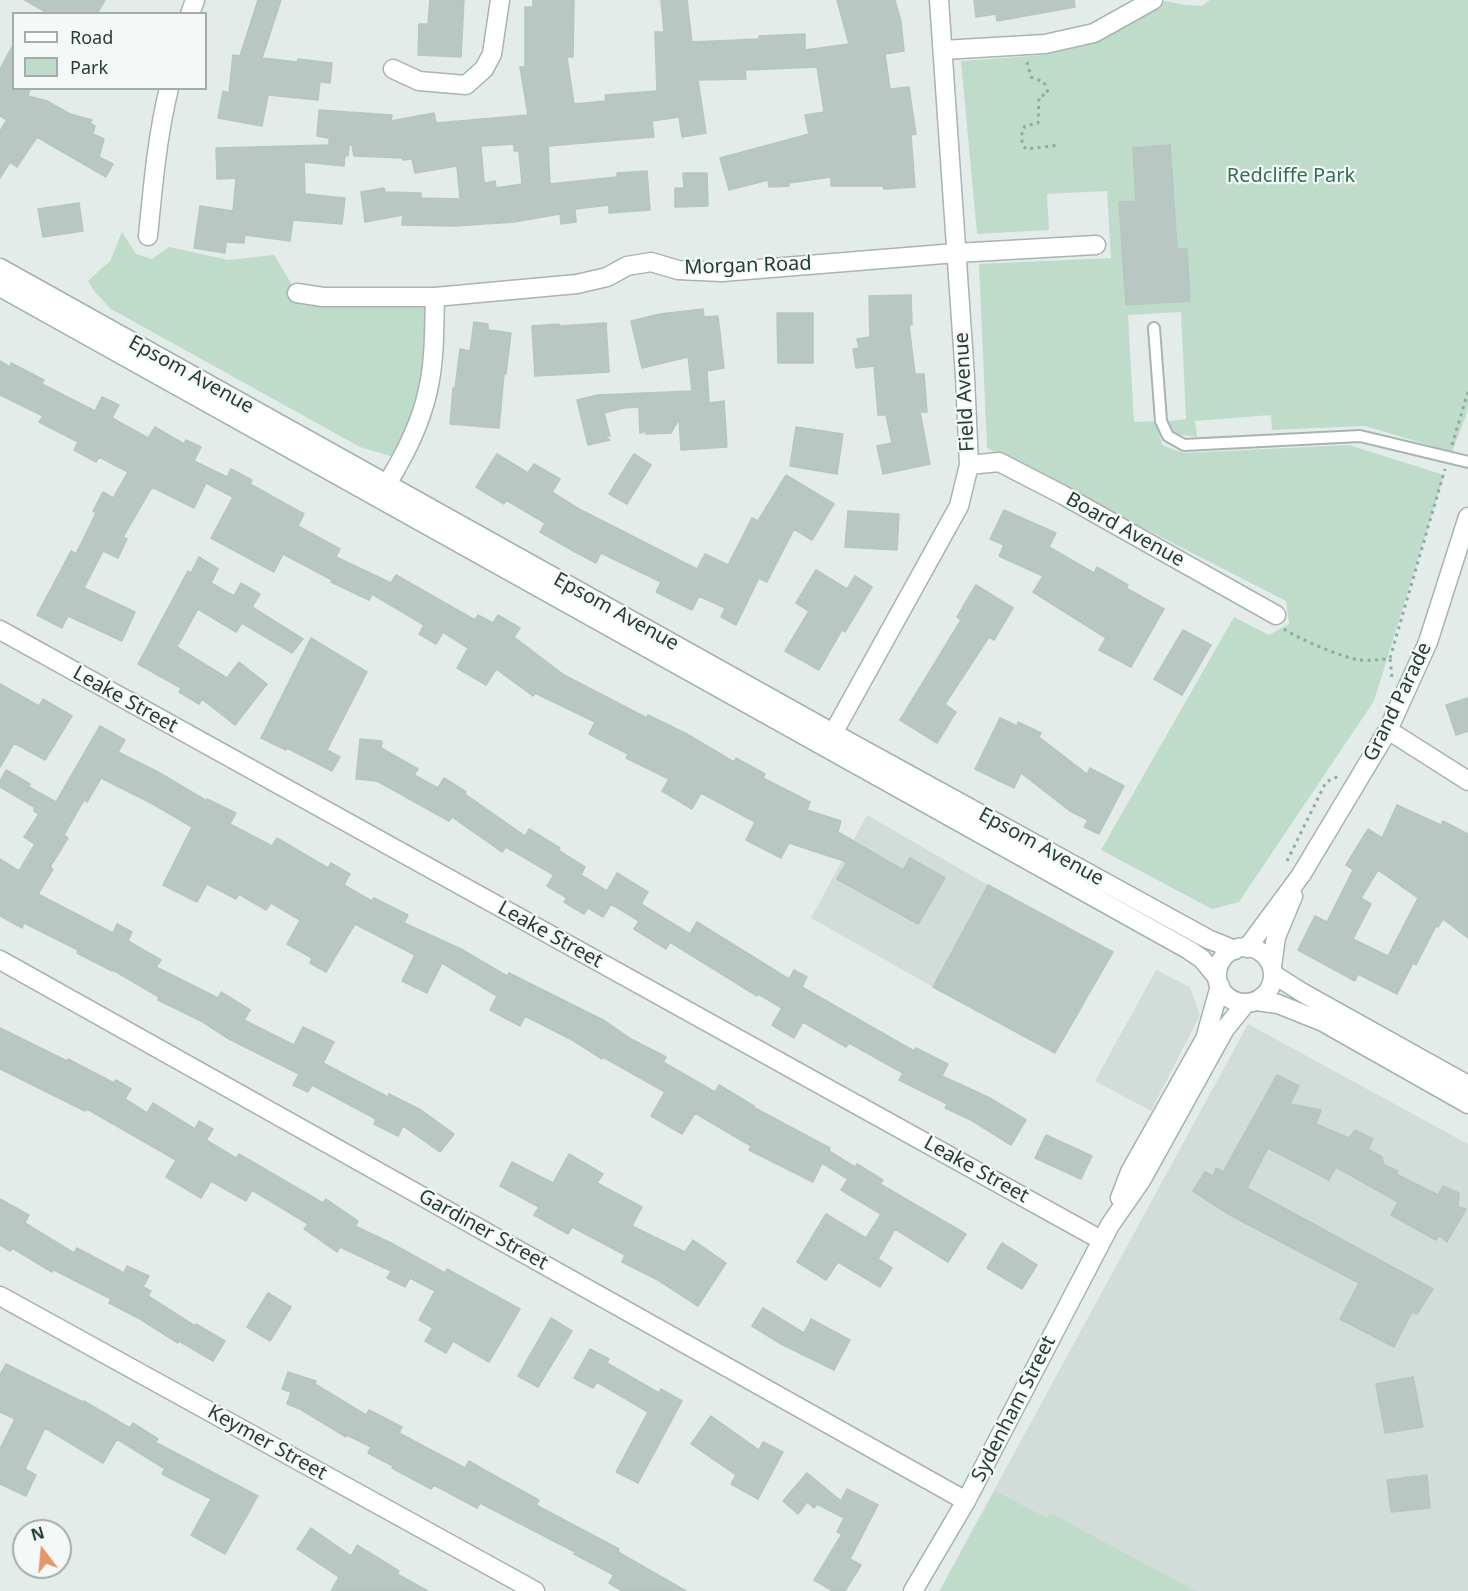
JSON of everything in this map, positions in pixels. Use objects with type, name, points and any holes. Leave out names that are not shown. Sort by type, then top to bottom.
[{"type":"street","points":[[393,69],[418,81],[466,85],[484,69],[492,54],[500,0]]},
{"type":"street","name":"Field Avenue","points":[[829,741],[959,506],[969,465],[939,0]]},
{"type":"street","points":[[943,50],[1045,44],[1094,33],[1153,0]]},
{"type":"street","points":[[148,236],[155,165],[169,90]]},
{"type":"street","name":"Morgan Road","points":[[297,293],[324,297],[435,297],[577,284],[607,278],[627,266],[651,262],[678,270],[722,272],[956,253],[1096,245]]},
{"type":"street","name":"Epsom Avenue","points":[[0,268],[383,491],[829,741],[1190,950],[1202,959],[1218,982]]},
{"type":"street","name":"Epsom Avenue","points":[[0,287],[383,491]]},
{"type":"street","points":[[383,491],[415,433],[428,391],[433,357],[435,297]]},
{"type":"street","name":"Board Avenue","points":[[969,465],[999,462],[1063,495],[1276,615]]},
{"type":"street","name":"Grand Parade","points":[[1241,949],[1301,875],[1388,730],[1428,642],[1468,517]]},
{"type":"street","name":"Leake Street","points":[[0,630],[1106,1232]]},
{"type":"street","points":[[1388,730],[1468,781]]},
{"type":"street","name":"Epsom Avenue","points":[[829,741],[1208,939],[1241,949]]},
{"type":"street","name":"Grand Parade","points":[[1272,970],[1276,937],[1301,875]]},
{"type":"street","points":[[1468,1085],[1303,993],[1272,970],[1265,956],[1241,949],[1222,961],[1218,982],[1230,999],[1278,1004],[1323,1022],[1468,1104]]},
{"type":"street","name":"Gardiner Street","points":[[0,960],[966,1501]]},
{"type":"street","points":[[1251,1002],[1262,998],[1271,987],[1272,970]]},
{"type":"street","name":"Sydenham Street","points":[[913,1591],[966,1501],[1106,1232],[1130,1172],[1205,1039],[1218,982]]},
{"type":"street","name":"Sydenham Street","points":[[1106,1232],[1142,1179],[1225,1029],[1251,1002]]},
{"type":"street","name":"Keymer Street","points":[[0,1296],[535,1591]]},
{"type":"lane","points":[[1154,328],[1161,421],[1168,436],[1184,445],[1360,436],[1468,462]]},
{"type":"path","points":[[1026,56],[1031,77],[1044,82],[1048,93],[1039,97],[1038,123],[1025,126],[1022,130],[1022,144],[1026,149],[1060,145]]},
{"type":"path","points":[[1453,444],[1468,392]]},
{"type":"path","points":[[1393,685],[1389,659],[1445,471]]},
{"type":"path","points":[[1276,615],[1275,623],[1298,639],[1361,660],[1389,659]]},
{"type":"path","points":[[1282,869],[1326,782],[1344,774]]},
{"type":"shaded area","points":[[867,815],[988,885],[933,987],[811,918]]},
{"type":"shaded area","points":[[1156,970],[1190,987],[1200,1015],[1151,1111],[1095,1081]]},
{"type":"shaded area","points":[[1248,1024],[1468,1144],[1468,1591],[939,1591]]},
{"type":"green space","name":"Redcliffe Park","points":[[1210,0],[1468,0],[1468,410],[1452,452],[1365,426],[1272,430],[1271,415],[1195,421],[1197,437],[1175,434],[1169,421],[1186,419],[1181,312],[1128,315],[1134,422],[1156,421],[1162,445],[1183,453],[1349,445],[1444,475],[1374,701],[1239,902],[1212,909],[1101,850],[1234,617],[1269,635],[1289,624],[1286,601],[987,448],[979,264],[1111,258],[1107,191],[1047,194],[1049,230],[977,234],[961,61],[1044,55],[1113,33],[1165,1],[1202,6]]},
{"type":"green space","points":[[122,232],[136,254],[152,259],[169,247],[228,260],[274,255],[297,293],[435,297],[433,357],[400,459],[360,447],[111,309],[88,281],[110,261]]},
{"type":"green space","points":[[995,1491],[1047,1518],[1050,1513],[1195,1591],[940,1591]]},
{"type":"building","points":[[25,0],[105,0],[98,12],[46,12]]},
{"type":"building","points":[[258,0],[281,0],[262,58],[332,63],[330,83],[320,82],[318,100],[268,95],[262,126],[218,118],[223,91],[229,93],[233,55],[240,56]]},
{"type":"building","points":[[430,0],[464,0],[461,57],[418,55],[419,24],[428,24]]},
{"type":"building","points":[[533,0],[574,0],[573,57],[567,57],[574,104],[606,101],[605,95],[657,91],[655,32],[664,32],[661,0],[687,0],[692,42],[805,34],[805,50],[849,44],[837,0],[895,0],[901,22],[904,51],[885,54],[890,89],[909,87],[916,134],[911,135],[915,187],[884,189],[883,186],[831,186],[831,177],[789,183],[789,186],[769,187],[768,180],[729,190],[720,158],[809,134],[805,115],[824,112],[817,67],[745,70],[746,79],[698,80],[706,133],[682,137],[679,117],[652,121],[654,137],[548,146],[550,184],[617,177],[617,173],[647,171],[650,210],[609,213],[609,205],[575,209],[576,222],[561,224],[560,214],[514,222],[454,226],[402,225],[403,215],[365,222],[361,192],[384,188],[385,192],[421,193],[421,198],[460,199],[457,166],[415,173],[412,159],[354,156],[352,145],[349,145],[344,166],[304,162],[305,194],[345,198],[342,224],[293,220],[290,241],[245,235],[244,243],[226,242],[225,253],[194,248],[200,206],[233,211],[236,178],[217,179],[216,148],[329,145],[329,138],[317,136],[319,110],[392,115],[391,121],[434,113],[436,123],[528,115],[520,67],[525,67],[525,7],[533,7]],"holes":[[[514,144],[514,151],[519,151],[522,184],[496,188],[495,181],[484,183],[481,146]]]},
{"type":"building","points":[[974,0],[1074,0],[1075,7],[997,21],[996,14],[976,17]]},
{"type":"building","points":[[12,47],[12,90],[30,90],[28,96],[47,101],[70,114],[92,120],[90,123],[95,126],[93,134],[104,139],[99,157],[113,164],[106,177],[37,137],[17,167],[10,162],[0,178],[0,131],[7,120],[0,116],[0,69]]},
{"type":"building","points":[[1170,145],[1177,249],[1187,249],[1190,301],[1126,305],[1119,202],[1136,201],[1133,148]]},
{"type":"building","points":[[683,173],[707,173],[708,206],[675,207],[675,188],[684,188]]},
{"type":"building","points":[[79,203],[83,231],[43,237],[38,209]]},
{"type":"building","points":[[911,295],[912,325],[909,325],[915,374],[924,374],[927,412],[920,412],[930,464],[883,474],[877,446],[892,443],[886,415],[878,415],[874,366],[856,368],[853,349],[859,348],[857,339],[870,337],[869,296]]},
{"type":"building","points":[[703,309],[704,317],[718,316],[724,368],[707,371],[709,403],[724,401],[727,447],[681,450],[679,419],[671,433],[646,434],[648,431],[640,433],[639,407],[604,413],[610,436],[604,436],[610,440],[588,445],[577,400],[598,395],[692,391],[688,357],[642,368],[631,321],[660,314]]},
{"type":"building","points":[[777,313],[813,313],[813,363],[778,363]]},
{"type":"building","points":[[474,322],[488,324],[488,330],[511,333],[506,374],[504,374],[499,428],[450,424],[460,349],[470,351]]},
{"type":"building","points":[[606,323],[609,372],[535,376],[532,326]]},
{"type":"building","points":[[0,361],[10,367],[11,363],[44,380],[42,384],[95,411],[102,397],[119,405],[112,418],[148,438],[155,427],[184,444],[186,440],[201,447],[194,461],[227,477],[231,469],[252,480],[250,484],[304,514],[298,526],[340,549],[336,557],[391,583],[396,575],[475,620],[478,615],[493,623],[498,615],[520,628],[514,637],[564,675],[647,718],[648,715],[685,733],[734,762],[736,758],[765,774],[763,778],[810,802],[807,810],[841,821],[838,832],[903,870],[910,858],[945,878],[918,924],[837,879],[847,862],[789,843],[781,858],[746,840],[755,822],[701,793],[692,809],[662,791],[669,779],[626,758],[628,754],[589,734],[595,722],[535,693],[533,696],[496,669],[486,685],[457,668],[468,648],[443,632],[436,644],[419,634],[424,625],[372,594],[369,600],[331,582],[332,580],[283,554],[274,572],[211,538],[233,497],[206,483],[194,508],[152,487],[123,537],[127,539],[118,558],[103,551],[84,588],[135,612],[122,641],[68,616],[62,628],[37,615],[71,551],[76,554],[96,513],[93,511],[103,492],[113,498],[128,472],[99,457],[96,462],[74,450],[78,442],[39,422],[43,416],[0,395]]},
{"type":"building","points":[[796,427],[843,434],[837,474],[790,466]]},
{"type":"building","points":[[497,454],[528,473],[534,464],[560,479],[552,492],[579,509],[697,569],[705,554],[728,565],[752,518],[758,521],[786,475],[834,504],[812,540],[794,529],[767,582],[759,578],[736,625],[721,617],[725,608],[699,596],[692,610],[656,592],[661,582],[601,553],[596,563],[577,553],[540,532],[545,523],[506,500],[504,504],[476,487]]},
{"type":"building","points":[[634,454],[651,465],[627,504],[609,494]]},
{"type":"building","points":[[1004,510],[1056,533],[1049,547],[1094,573],[1097,567],[1128,585],[1126,588],[1164,609],[1131,667],[1099,650],[1106,638],[1033,592],[1043,576],[999,556],[1004,545],[990,539]]},
{"type":"building","points":[[848,511],[899,514],[897,550],[845,547]]},
{"type":"building","points":[[199,557],[218,569],[211,583],[234,596],[241,583],[260,594],[252,607],[303,639],[292,653],[242,623],[236,632],[198,609],[177,647],[227,678],[239,662],[267,684],[235,725],[202,699],[199,704],[179,692],[181,688],[138,664],[188,571],[191,573]]},
{"type":"building","points":[[816,570],[847,589],[855,576],[872,587],[845,632],[842,630],[819,670],[785,651],[809,611],[796,603]]},
{"type":"building","points":[[976,585],[1013,608],[994,640],[989,637],[945,704],[956,712],[937,743],[900,720],[961,620],[957,617]]},
{"type":"building","points":[[1183,630],[1211,645],[1182,695],[1154,679]]},
{"type":"building","points":[[311,638],[367,672],[327,750],[340,757],[332,771],[287,748],[286,750],[261,738]]},
{"type":"building","points":[[0,684],[39,706],[43,699],[72,716],[45,760],[14,743],[0,767]]},
{"type":"building","points":[[1468,698],[1468,731],[1456,735],[1446,705]]},
{"type":"building","points":[[1000,718],[1017,726],[1018,722],[1041,733],[1039,737],[1087,774],[1090,768],[1124,786],[1099,834],[1084,827],[1088,820],[1070,811],[1021,773],[1014,788],[975,769]]},
{"type":"building","points":[[100,726],[125,740],[118,752],[207,801],[207,799],[236,813],[230,824],[272,846],[277,838],[328,868],[331,863],[350,874],[344,885],[372,901],[374,898],[408,915],[404,923],[461,949],[507,976],[509,973],[605,1021],[631,1039],[666,1057],[663,1062],[715,1092],[719,1085],[753,1107],[830,1148],[829,1151],[855,1167],[857,1164],[883,1180],[880,1184],[966,1234],[948,1262],[895,1229],[878,1259],[892,1268],[880,1287],[838,1262],[826,1280],[797,1262],[826,1214],[866,1238],[881,1214],[841,1190],[848,1179],[822,1163],[813,1182],[749,1150],[751,1146],[695,1113],[682,1134],[651,1116],[665,1092],[525,1016],[520,1026],[490,1010],[497,996],[442,963],[427,993],[402,981],[415,955],[355,924],[326,972],[310,963],[312,958],[287,944],[300,920],[271,903],[266,910],[239,894],[236,899],[207,884],[197,902],[163,885],[192,827],[101,778],[87,802],[84,800],[64,835],[68,838],[50,867],[53,869],[38,894],[113,933],[117,924],[132,932],[128,941],[161,960],[156,967],[218,998],[221,992],[250,1010],[244,1020],[294,1045],[303,1027],[334,1042],[323,1063],[388,1097],[389,1094],[421,1110],[454,1134],[440,1152],[403,1126],[398,1136],[374,1124],[376,1119],[312,1085],[308,1092],[293,1085],[299,1074],[158,1000],[159,997],[113,970],[77,953],[78,950],[24,923],[22,928],[0,916],[0,859],[19,871],[35,844],[24,837],[39,814],[34,811],[34,807],[0,787],[0,781],[6,770],[30,784],[29,787],[56,802]]},
{"type":"building","points":[[360,739],[382,741],[381,748],[418,769],[414,775],[438,788],[444,778],[525,836],[529,829],[560,848],[558,850],[585,867],[581,875],[607,891],[617,873],[648,892],[641,904],[690,934],[697,922],[789,979],[794,970],[807,977],[802,987],[914,1051],[916,1048],[948,1064],[942,1076],[990,1098],[1026,1120],[1011,1145],[971,1120],[945,1108],[947,1104],[899,1080],[903,1073],[849,1043],[846,1047],[803,1022],[794,1038],[772,1025],[782,1008],[758,994],[757,996],[670,942],[666,949],[634,929],[639,921],[611,904],[603,917],[588,908],[584,914],[564,902],[567,898],[547,886],[554,875],[506,847],[502,852],[452,817],[449,821],[377,781],[356,779]]},
{"type":"building","points":[[1397,805],[1441,825],[1443,821],[1468,834],[1468,938],[1443,919],[1438,927],[1436,926],[1416,965],[1413,963],[1397,994],[1358,974],[1355,981],[1298,950],[1315,916],[1327,922],[1353,870],[1346,865],[1368,829],[1382,838]],"holes":[[[1378,870],[1418,898],[1388,956],[1353,939],[1371,904],[1361,898]]]},
{"type":"building","points":[[988,885],[1113,952],[1055,1053],[933,987]]},
{"type":"building","points":[[0,1028],[114,1083],[116,1080],[131,1089],[125,1099],[147,1113],[153,1103],[195,1129],[199,1121],[213,1129],[206,1140],[236,1158],[239,1154],[323,1203],[326,1199],[358,1221],[355,1226],[445,1273],[447,1269],[520,1309],[489,1362],[453,1341],[446,1353],[425,1341],[433,1328],[419,1320],[435,1291],[410,1278],[405,1287],[387,1278],[391,1271],[340,1247],[337,1252],[304,1229],[308,1224],[252,1190],[246,1201],[211,1181],[201,1198],[166,1177],[176,1160],[87,1109],[85,1111],[0,1069]]},
{"type":"building","points":[[1277,1075],[1299,1086],[1290,1104],[1321,1110],[1316,1124],[1349,1138],[1355,1130],[1373,1139],[1368,1149],[1382,1157],[1384,1165],[1398,1171],[1396,1174],[1438,1195],[1443,1186],[1459,1193],[1458,1207],[1466,1209],[1447,1242],[1439,1235],[1436,1240],[1391,1215],[1398,1202],[1336,1167],[1329,1180],[1268,1148],[1247,1188],[1433,1289],[1417,1314],[1412,1312],[1394,1347],[1340,1319],[1359,1283],[1230,1215],[1193,1191],[1205,1172],[1213,1176],[1216,1168],[1223,1172]]},
{"type":"building","points":[[1046,1135],[1092,1156],[1081,1179],[1035,1158]]},
{"type":"building","points":[[569,1154],[603,1174],[597,1183],[642,1207],[632,1226],[685,1252],[693,1240],[726,1263],[698,1306],[658,1280],[622,1262],[625,1255],[572,1227],[568,1234],[534,1215],[539,1207],[500,1186],[512,1162],[553,1183]]},
{"type":"building","points":[[0,1199],[29,1215],[25,1223],[74,1253],[77,1248],[124,1273],[127,1266],[149,1276],[143,1287],[151,1291],[148,1296],[195,1326],[196,1324],[225,1341],[213,1361],[109,1303],[111,1299],[54,1270],[52,1272],[12,1248],[10,1251],[0,1245]]},
{"type":"building","points":[[1002,1243],[1037,1265],[1022,1289],[987,1268]]},
{"type":"building","points":[[268,1293],[291,1307],[270,1341],[247,1327]]},
{"type":"building","points":[[763,1308],[804,1333],[811,1319],[850,1340],[834,1370],[781,1344],[752,1326]]},
{"type":"building","points":[[551,1318],[572,1331],[538,1387],[518,1376]]},
{"type":"building","points":[[590,1349],[609,1359],[607,1363],[659,1393],[661,1389],[682,1401],[638,1483],[616,1472],[648,1412],[597,1382],[593,1388],[574,1378]]},
{"type":"building","points":[[6,1364],[84,1401],[130,1428],[133,1423],[158,1439],[155,1442],[258,1496],[225,1554],[191,1535],[211,1499],[162,1474],[165,1469],[117,1439],[103,1463],[45,1428],[25,1469],[36,1475],[26,1496],[0,1484],[0,1449],[15,1419],[0,1412],[0,1375]]},
{"type":"building","points":[[288,1372],[316,1381],[315,1384],[366,1415],[369,1410],[402,1427],[399,1433],[465,1468],[469,1461],[539,1500],[536,1505],[619,1549],[618,1552],[686,1591],[622,1591],[609,1583],[614,1575],[574,1554],[575,1552],[480,1503],[477,1508],[434,1485],[431,1489],[392,1468],[393,1466],[368,1453],[371,1447],[347,1435],[346,1437],[300,1409],[287,1404],[291,1392],[282,1389]]},
{"type":"building","points":[[1413,1377],[1423,1427],[1385,1433],[1376,1384]]},
{"type":"building","points":[[711,1416],[759,1450],[763,1442],[783,1452],[758,1499],[731,1484],[736,1475],[691,1444]]},
{"type":"building","points":[[807,1473],[841,1501],[847,1489],[878,1505],[850,1559],[861,1565],[845,1591],[833,1591],[814,1580],[842,1534],[837,1532],[844,1518],[817,1504],[814,1508],[807,1502],[798,1514],[783,1501]]},
{"type":"building","points":[[1427,1475],[1430,1508],[1391,1512],[1387,1480]]},
{"type":"building","points":[[311,1528],[351,1556],[357,1545],[399,1571],[397,1574],[428,1591],[331,1591],[339,1577],[297,1549]]}]
